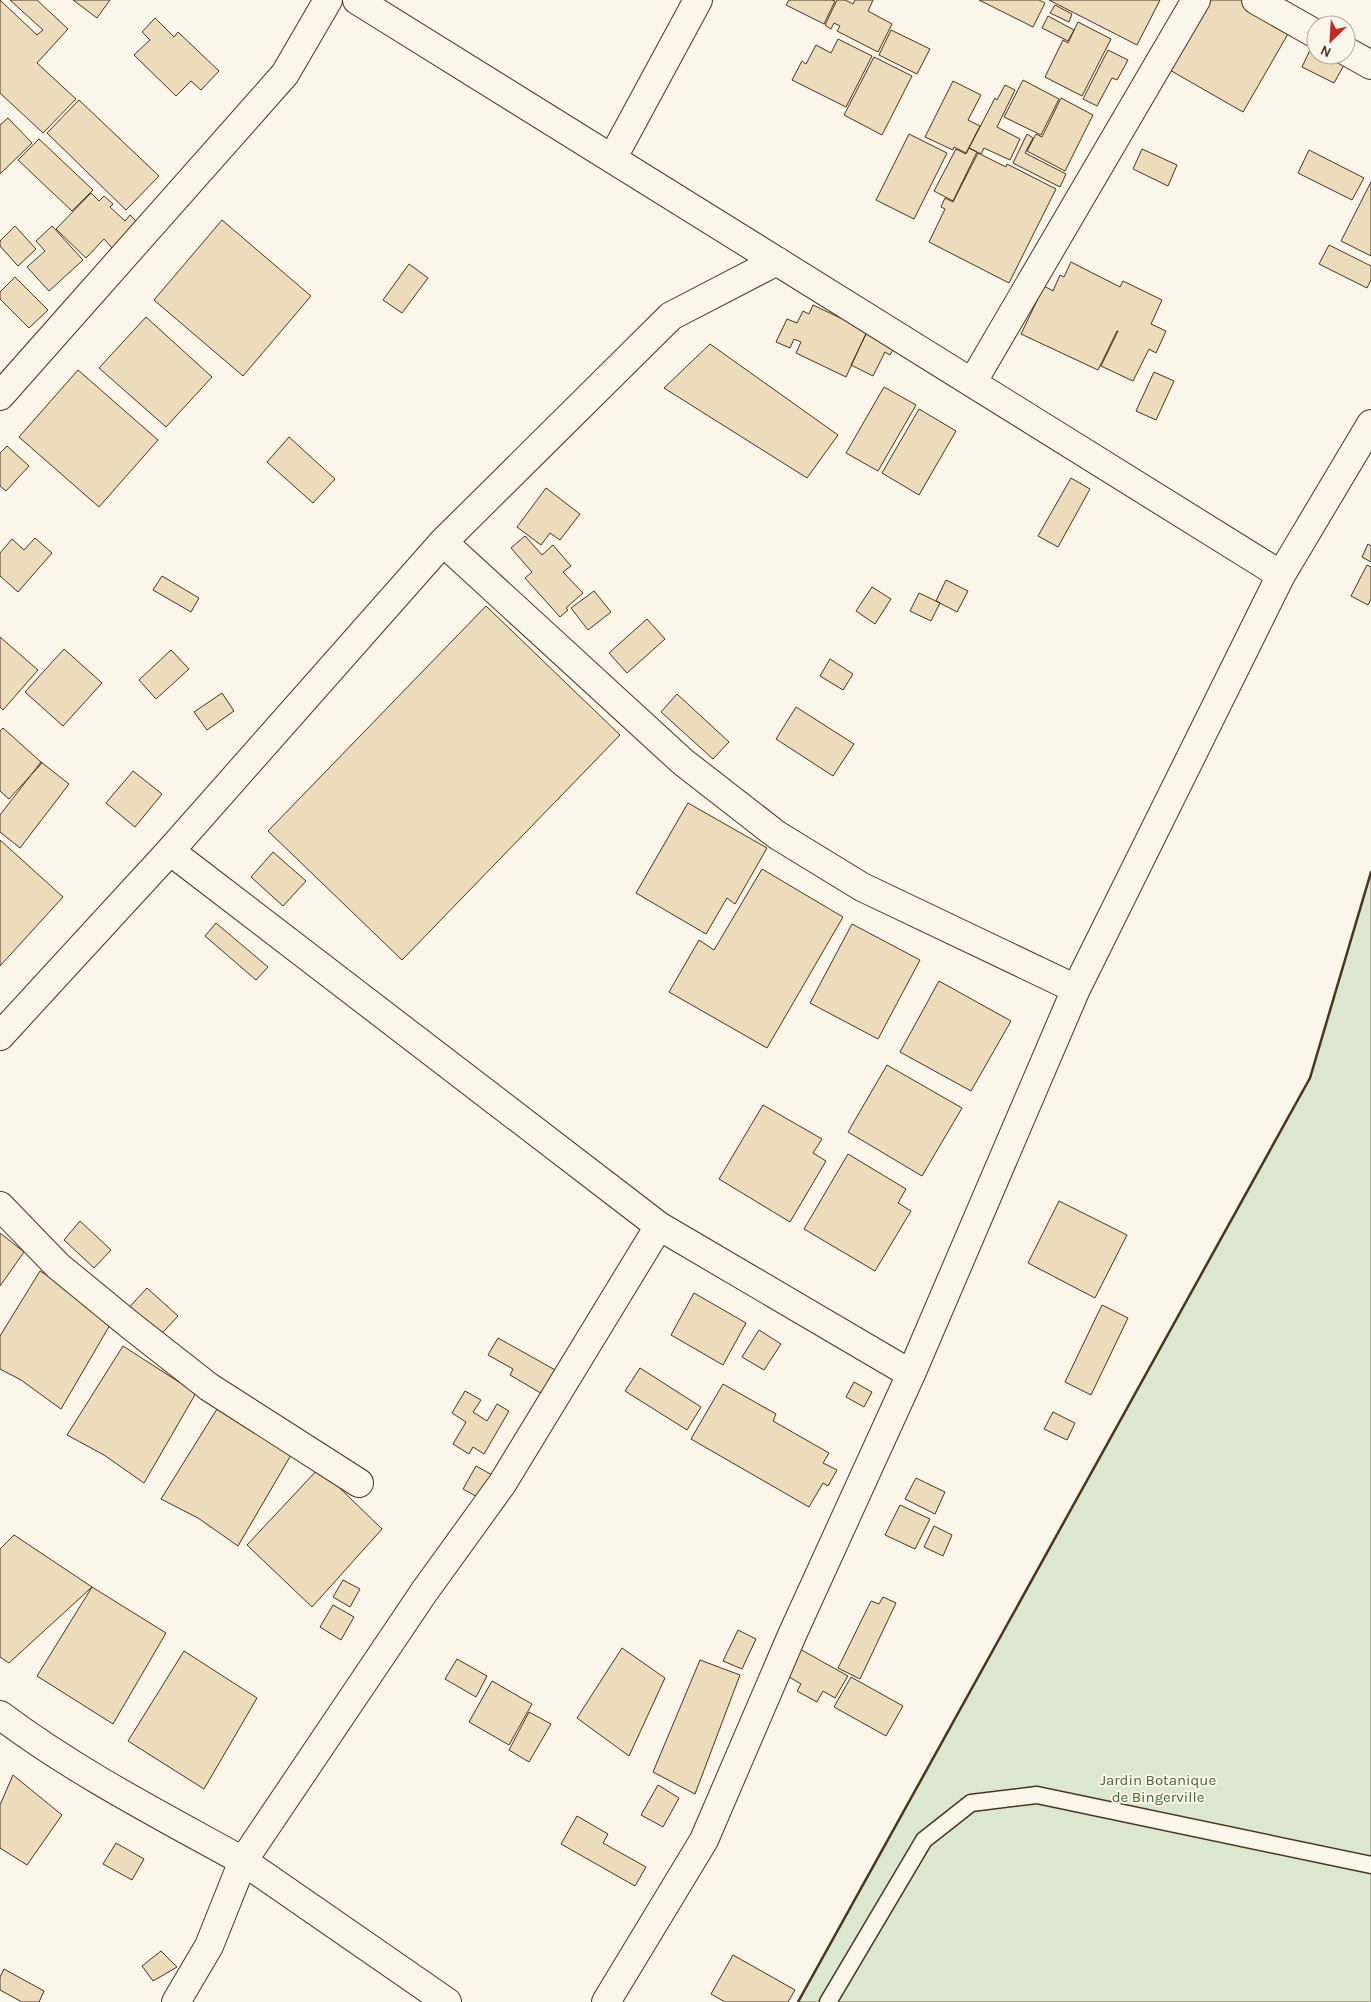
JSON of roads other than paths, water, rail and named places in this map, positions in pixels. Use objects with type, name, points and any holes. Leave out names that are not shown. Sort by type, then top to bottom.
[{"type":"street","points":[[0,396],[285,74],[328,0]]},
{"type":"street","points":[[358,0],[1281,575]]},
{"type":"street","points":[[612,159],[698,0]]},
{"type":"street","points":[[972,383],[1196,0]]},
{"type":"street","points":[[1256,0],[1306,28]]},
{"type":"street","points":[[1356,57],[1371,65]]},
{"type":"street","points":[[0,1036],[170,851],[443,542],[671,316],[777,261]]},
{"type":"street","points":[[606,2002],[704,1840],[792,1635],[910,1374],[1076,989],[1281,575],[1371,424]]},
{"type":"street","points":[[443,542],[683,762],[778,835],[862,887],[1076,989]]},
{"type":"street","points":[[170,851],[659,1226],[910,1374]]},
{"type":"street","points":[[0,1206],[58,1266],[209,1387],[359,1483]]},
{"type":"street","points":[[176,2002],[209,1946],[243,1862],[424,1592],[502,1484],[659,1226]]},
{"type":"street","points":[[0,1715],[36,1742],[114,1789],[243,1862],[447,2002]]},
{"type":"lane","points":[[828,2002],[924,1840],[971,1803],[1037,1795],[1371,1865]]},
{"type":"park label","name":"Jardin Botanique de Bingerville","points":[[1158,1788]]}]
